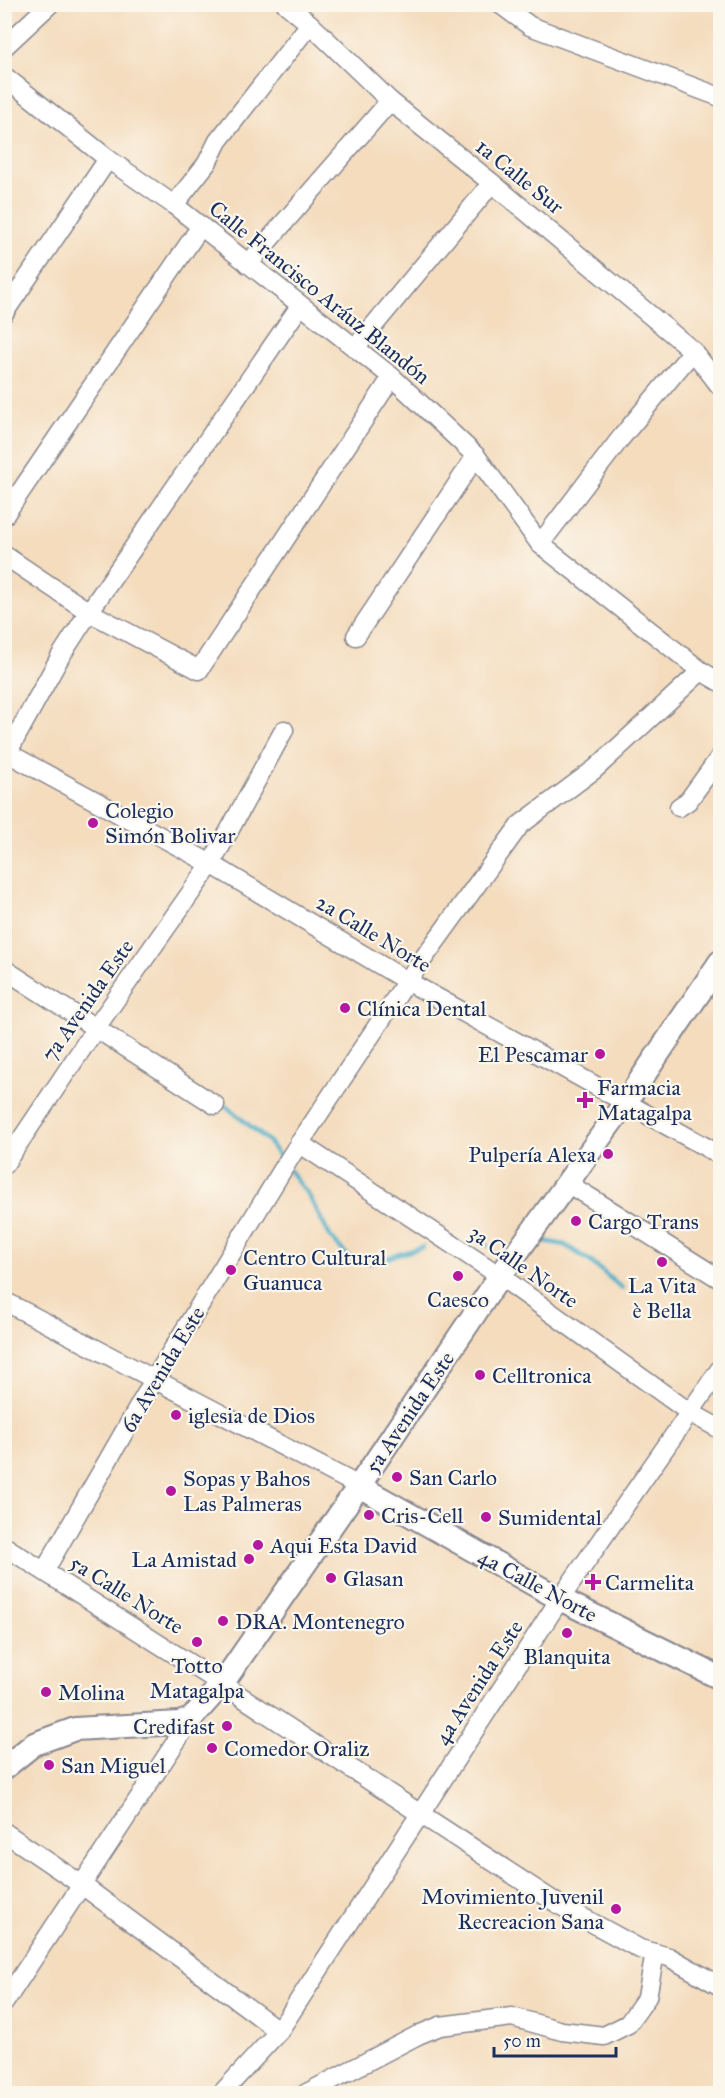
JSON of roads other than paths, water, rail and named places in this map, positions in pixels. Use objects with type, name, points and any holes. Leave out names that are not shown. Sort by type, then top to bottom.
[{"type":"street","points":[[4,47],[50,4]]},
{"type":"street","name":"1a Calle Sur","points":[[286,4],[390,101],[693,351],[720,386]]},
{"type":"street","points":[[500,4],[530,26],[720,97]]},
{"type":"street","points":[[174,205],[207,163],[218,141],[310,24]]},
{"type":"street","name":"Calle Francisco Aráuz Blandón","points":[[4,76],[108,159],[174,205],[392,377],[476,456],[540,544],[701,670],[720,682]]},
{"type":"street","points":[[248,264],[390,101]]},
{"type":"street","points":[[4,313],[108,159]]},
{"type":"street","points":[[354,348],[492,183]]},
{"type":"street","points":[[4,516],[201,226]]},
{"type":"street","points":[[6,754],[60,657],[89,612],[300,306]]},
{"type":"street","points":[[540,544],[620,439],[693,351]]},
{"type":"street","points":[[4,555],[89,612],[199,670],[392,377]]},
{"type":"street","points":[[356,636],[476,456]]},
{"type":"street","name":"6a Avenida Este","points":[[45,1570],[154,1380],[291,1156],[407,981],[520,825],[595,770],[701,670]]},
{"type":"street","name":"7a Avenida Este","points":[[4,1165],[96,1027],[211,864],[284,730]]},
{"type":"street","name":"2a Calle Norte","points":[[6,754],[211,864],[407,981],[720,1155]]},
{"type":"street","points":[[679,807],[688,801],[720,757]]},
{"type":"street","name":"5a Avenida Este","points":[[191,1719],[222,1684],[500,1276],[625,1103],[720,962]]},
{"type":"street","points":[[4,969],[215,1105]]},
{"type":"street","name":"3a Calle Norte","points":[[291,1156],[500,1276],[689,1413],[720,1429]]},
{"type":"street","points":[[567,1183],[720,1279]]},
{"type":"street","points":[[4,1300],[359,1486]]},
{"type":"street","name":"4a Avenida Este","points":[[279,2031],[560,1599],[720,1369]]},
{"type":"street","name":"4a Calle Norte","points":[[359,1486],[560,1599],[720,1678]]},
{"type":"street","name":"5a Calle Norte","points":[[4,1546],[222,1684],[420,1816],[558,1904],[640,1949],[655,1953]]},
{"type":"street","points":[[4,1768],[34,1744],[75,1729],[179,1723],[191,1719]]},
{"type":"street","points":[[4,2003],[191,1719]]},
{"type":"street","points":[[4,1832],[82,1886],[279,2031],[221,2094]]},
{"type":"street","points":[[305,2094],[418,2035],[440,2026],[512,2017],[562,2031],[604,2037],[628,2024],[647,1997],[655,1953],[669,1956],[720,1986]]},
{"type":"waterway","points":[[226,1106],[268,1141],[282,1160]]},
{"type":"waterway","points":[[289,1170],[309,1196],[331,1238],[349,1257],[370,1263],[423,1247]]},
{"type":"waterway","points":[[478,1239],[488,1246]]},
{"type":"waterway","points":[[534,1239],[565,1245],[590,1261],[622,1288]]},
{"type":"place","name":"Colegio Simón Bolivar","points":[[93,823]]},
{"type":"place","name":"Clínica Dental","points":[[345,1008]]},
{"type":"place","name":"El Pescamar","points":[[600,1054]]},
{"type":"place","name":"Farmacia Matagalpa","points":[[585,1100]]},
{"type":"place","name":"Pulpería Alexa","points":[[608,1154]]},
{"type":"place","name":"Cargo Trans","points":[[576,1221]]},
{"type":"place","name":"La Vita è Bella","points":[[662,1262]]},
{"type":"place","name":"Centro Cultural Guanuca","points":[[231,1270]]},
{"type":"place","name":"Caesco","points":[[458,1276]]},
{"type":"place","name":"Celltronica","points":[[480,1375]]},
{"type":"place","name":"iglesia de Dios","points":[[176,1415]]},
{"type":"place","name":"San Carlo","points":[[397,1477]]},
{"type":"place","name":"Sopas y Bahos Las Palmeras","points":[[171,1491]]},
{"type":"place","name":"Cris-Cell","points":[[369,1515]]},
{"type":"place","name":"Sumidental","points":[[486,1517]]},
{"type":"place","name":"Aqui Esta David","points":[[258,1545]]},
{"type":"place","name":"La Amistad","points":[[249,1559]]},
{"type":"place","name":"Glasan","points":[[331,1578]]},
{"type":"place","name":"Carmelita","points":[[593,1582]]},
{"type":"place","name":"DRA. Montenegro","points":[[223,1621]]},
{"type":"place","name":"Blanquita","points":[[567,1633]]},
{"type":"place","name":"Totto Matagalpa","points":[[197,1642]]},
{"type":"place","name":"Molina","points":[[46,1692]]},
{"type":"place","name":"Credifast","points":[[227,1726]]},
{"type":"place","name":"Comedor Oraliz","points":[[212,1748]]},
{"type":"place","name":"San Miguel","points":[[49,1765]]},
{"type":"place","name":"Movimiento Juvenil Recreacion Sana","points":[[616,1909]]}]
